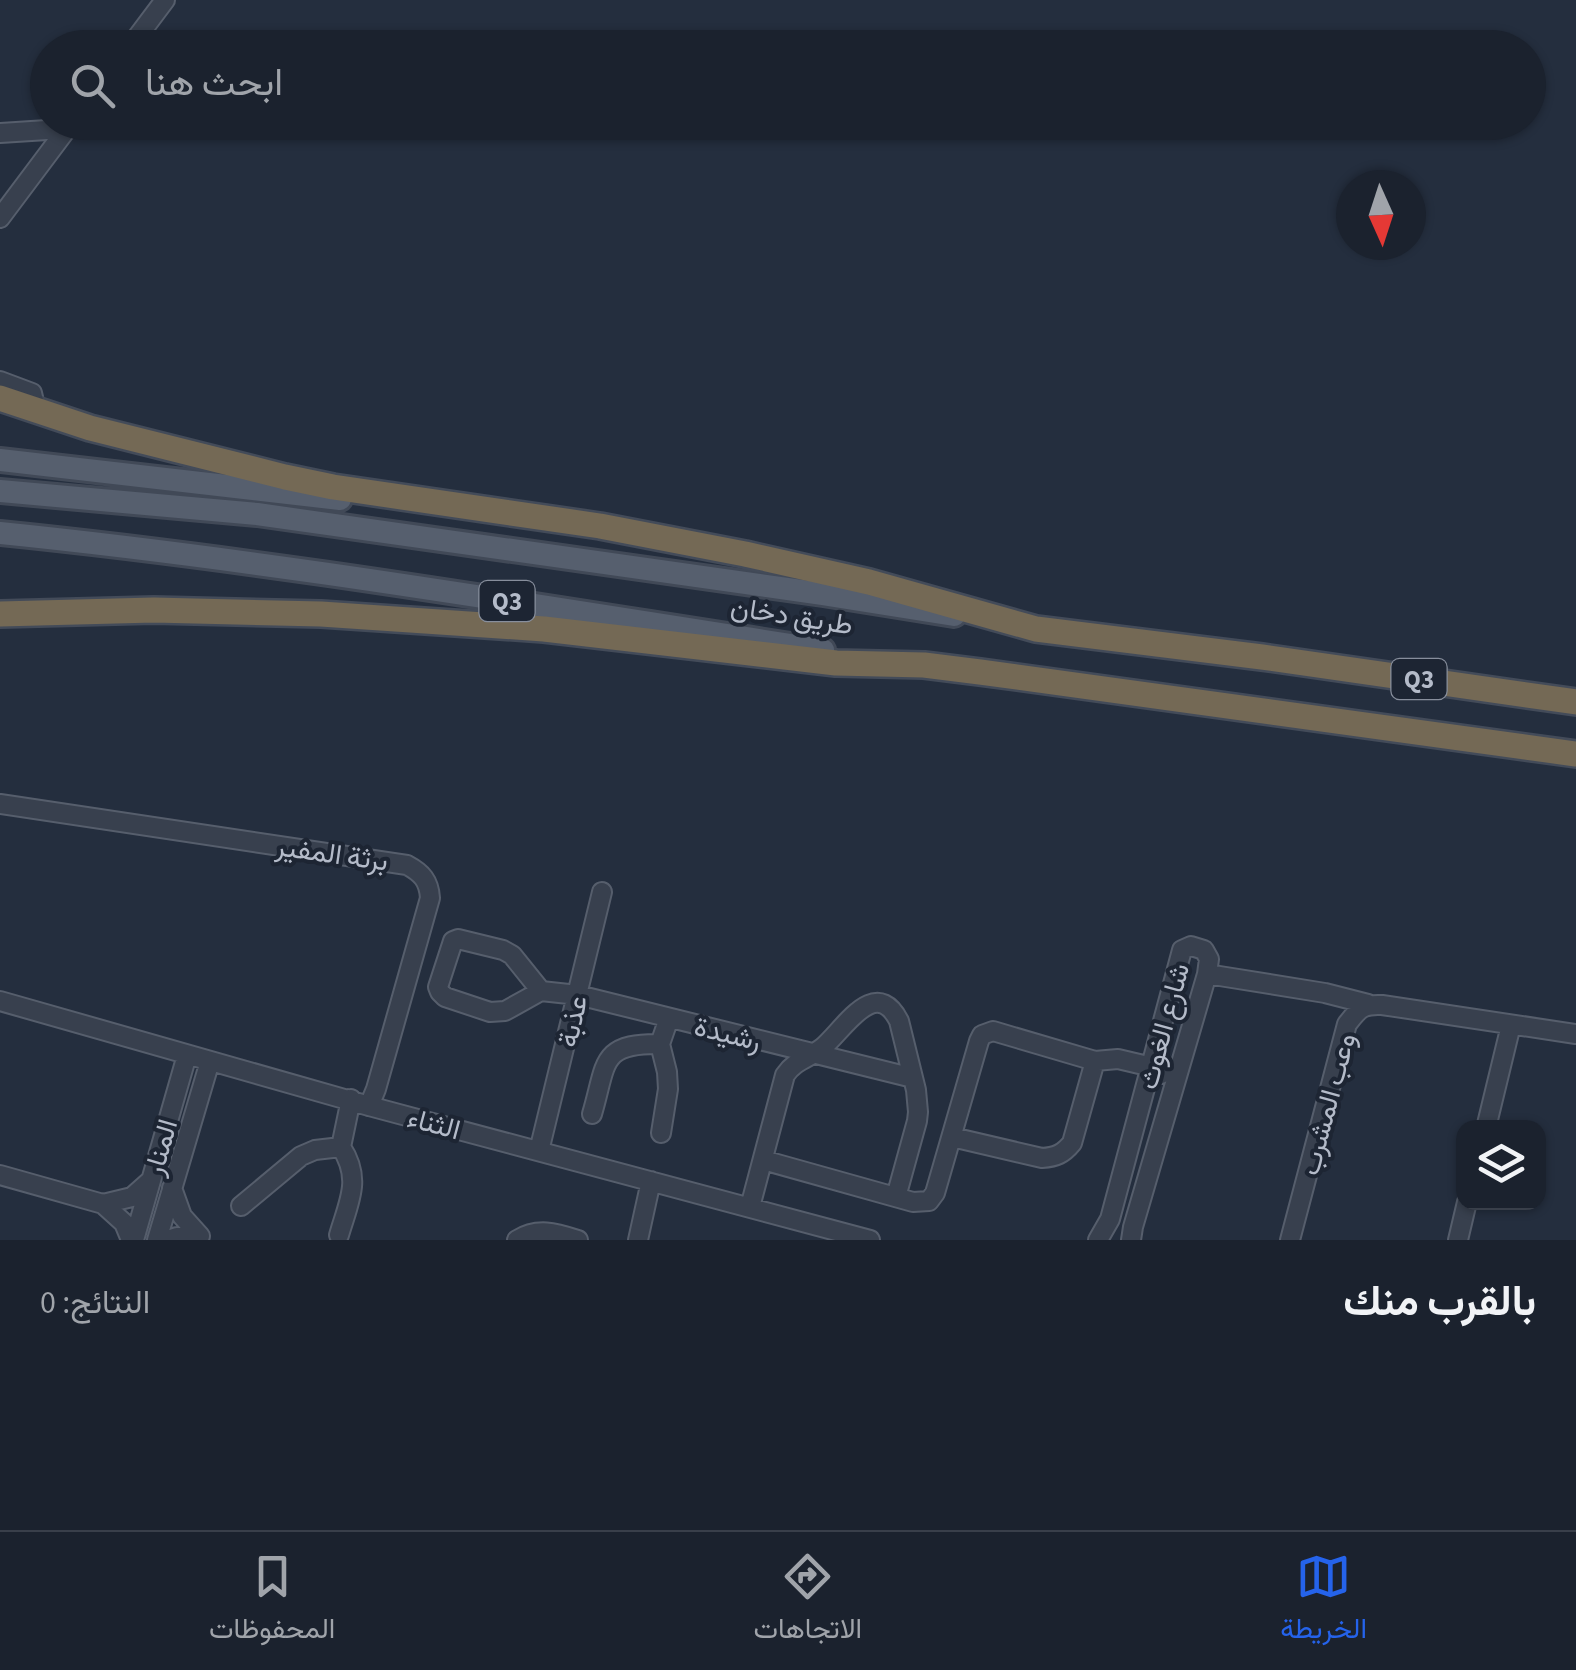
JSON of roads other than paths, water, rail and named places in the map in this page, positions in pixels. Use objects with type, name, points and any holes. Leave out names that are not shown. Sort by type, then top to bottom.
[{"type":"highway","points":[[0,398],[90,428],[285,477],[600,526],[745,554],[869,582],[1036,629]]},
{"type":"highway","points":[[0,614],[154,610],[321,614],[544,629],[836,663],[924,666]]},
{"type":"highway","name":"طريق دخان","points":[[1036,629],[1262,656],[1576,702]]},
{"type":"highway","name":"طريق دخان","points":[[924,666],[1576,754]]},
{"type":"main road","points":[[0,460],[445,512],[493,510]]},
{"type":"main road","name":"طريق دخان","points":[[0,491],[257,514],[1036,629]]},
{"type":"main road","name":"طريق دخان","points":[[0,532],[346,577],[924,666]]},
{"type":"main road","points":[[0,543],[88,542]]},
{"type":"street","points":[[142,30],[164,0]]},
{"type":"street","points":[[0,133],[30,131]]},
{"type":"street","points":[[0,218],[59,140]]},
{"type":"street","points":[[0,381],[32,393],[36,410]]},
{"type":"street","name":"برثة المفير","points":[[0,804],[407,864],[424,877],[430,898],[369,1106]]},
{"type":"street","name":"عذبة","points":[[539,1150],[602,892]]},
{"type":"street","points":[[458,939],[504,950],[542,991],[505,1010],[490,1012],[445,998],[438,986],[452,941],[458,939]]},
{"type":"street","name":"شارع الغوث","points":[[1098,1240],[1110,1220],[1182,950],[1191,946],[1204,950],[1209,959],[1207,974],[1131,1240]]},
{"type":"street","points":[[1207,974],[1326,993],[1368,1004]]},
{"type":"street","name":"رشيدة","points":[[542,991],[578,995],[913,1078]]},
{"type":"street","name":"الثناء","points":[[0,1000],[369,1106],[870,1240]]},
{"type":"street","points":[[750,1208],[784,1075],[796,1062],[814,1054],[860,1008],[879,1004],[891,1009],[898,1021],[918,1102],[917,1121],[896,1197]]},
{"type":"street","name":"وعب المشرب","points":[[1290,1240],[1347,1024],[1358,1011],[1368,1004],[1576,1034]]},
{"type":"street","points":[[661,1133],[668,1089],[660,1044],[669,1018]]},
{"type":"street","points":[[1488,1120],[1512,1025]]},
{"type":"street","points":[[763,1160],[918,1204],[933,1198],[979,1042],[987,1032],[1094,1061],[1118,1059],[1152,1067],[1174,1084]]},
{"type":"street","points":[[592,1114],[609,1056],[619,1048],[639,1043],[660,1044]]},
{"type":"street","name":"المنار","points":[[132,1240],[186,1055]]},
{"type":"street","points":[[952,1137],[1042,1158],[1065,1152],[1072,1143],[1094,1061]]},
{"type":"street","name":"المنار","points":[[156,1240],[210,1062]]},
{"type":"street","points":[[339,1235],[354,1185],[349,1159],[341,1147],[350,1100]]},
{"type":"street","points":[[241,1206],[301,1156],[341,1147]]},
{"type":"street","points":[[0,1175],[104,1204],[124,1223],[132,1240]]},
{"type":"street","points":[[104,1204],[132,1197],[151,1180]]},
{"type":"street","points":[[638,1240],[651,1181]]},
{"type":"street","points":[[172,1187],[182,1216],[207,1238]]},
{"type":"street","points":[[1458,1240],[1465,1210]]},
{"type":"street","points":[[517,1240],[539,1231],[578,1240]]},
{"type":"street","points":[[168,1240],[207,1238]]}]
